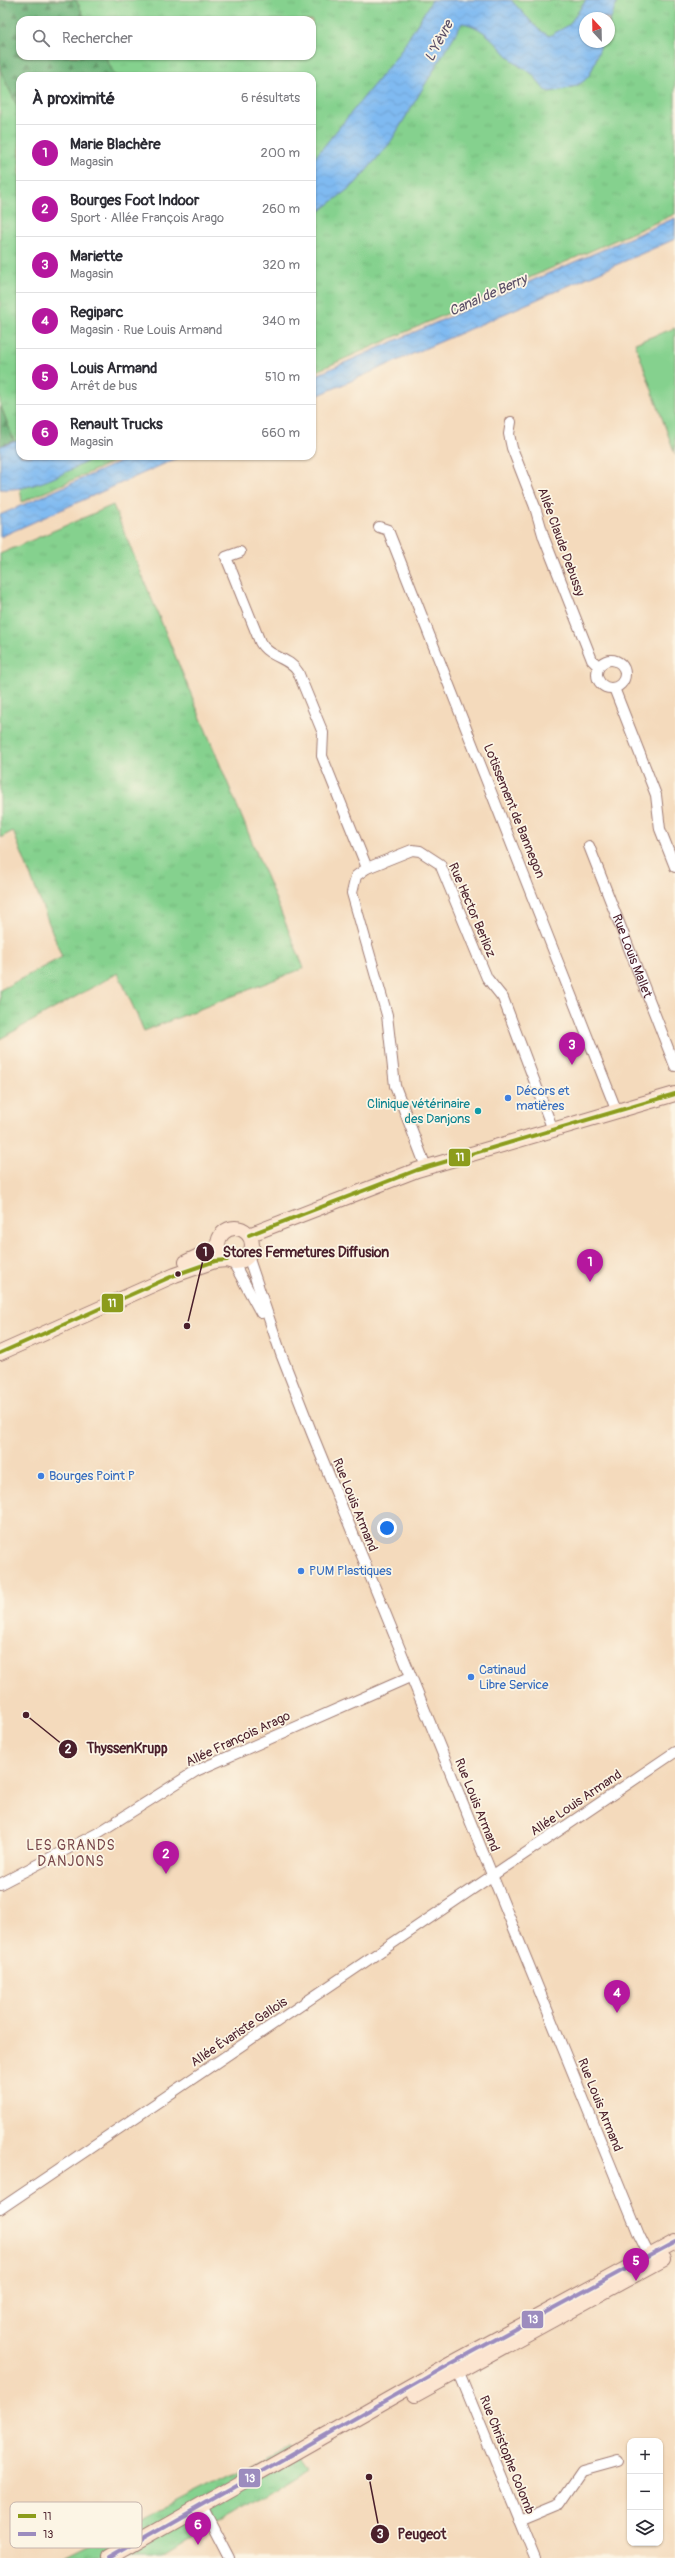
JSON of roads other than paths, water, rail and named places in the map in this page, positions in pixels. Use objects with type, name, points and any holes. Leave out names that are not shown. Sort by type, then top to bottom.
[{"type":"main road","points":[[249,1235],[354,1193],[426,1167],[618,1112],[675,1094]]},
{"type":"main road","points":[[0,1353],[175,1275],[215,1260],[230,1261],[244,1260],[248,1256],[252,1246],[249,1235],[240,1229],[230,1229],[221,1236],[218,1247],[219,1252],[230,1261]]},
{"type":"main road","points":[[0,1345],[218,1247]]},
{"type":"main road","points":[[142,2545],[457,2366],[652,2260],[675,2242]]},
{"type":"main road","points":[[652,2260],[675,2253]]},
{"type":"main road","points":[[142,2541],[204,2509]]},
{"type":"main road","points":[[109,2558],[128,2548]]},
{"type":"main road","points":[[120,2558],[137,2548]]},
{"type":"street","name":"Allée Claude Debussy","points":[[511,422],[509,434],[512,448],[535,507],[544,538],[592,660],[599,667],[597,675],[600,684],[605,687],[614,688]]},
{"type":"street","name":"Lotissement de Bannegon","points":[[379,527],[388,530],[618,1112]]},
{"type":"street","points":[[240,552],[226,557],[260,642],[268,652],[294,666],[298,672],[322,733],[322,756],[367,868]]},
{"type":"street","points":[[599,667],[608,661],[620,664],[624,676],[620,684],[614,688],[656,795],[660,829],[675,867]]},
{"type":"street","name":"Rue Louis Mallet","points":[[588,846],[675,1066]]},
{"type":"street","name":"Rue Hector Berlioz","points":[[426,1167],[395,1086],[387,1015],[352,893],[356,876],[367,868],[412,850],[420,851],[440,864],[487,978],[503,998],[553,1130]]},
{"type":"street","name":"Rue Louis Armand","points":[[248,1256],[281,1354],[410,1677],[636,2229],[652,2260]]},
{"type":"street","name":"Rue Louis Armand","points":[[230,1261],[244,1280],[281,1354]]},
{"type":"street","name":"Allée François Arago","points":[[2,1879],[68,1850],[196,1771],[410,1677]]},
{"type":"street","name":"Allée Louis Armand","points":[[492,1876],[675,1752]]},
{"type":"street","name":"Allée Évariste Gallois","points":[[0,2209],[492,1876]]},
{"type":"street","name":"Rue Christophe Colomb","points":[[457,2366],[535,2558]]},
{"type":"street","points":[[519,2520],[560,2503],[582,2472],[618,2461]]},
{"type":"street","points":[[204,2509],[229,2558]]},
{"type":"water","name":"L'Yèvre","points":[[432,0],[511,0],[538,29],[549,36],[569,25],[586,0],[618,0],[614,12],[579,12],[579,48],[600,48],[591,72],[586,79],[573,87],[563,90],[549,92],[542,87],[533,75],[515,63],[485,33],[478,28],[462,23],[390,143],[355,184],[316,214],[316,156],[398,55]]},
{"type":"water","points":[[675,218],[675,239],[316,396],[316,375]]},
{"type":"water","points":[[16,441],[16,460],[89,460],[62,474],[37,484],[12,489],[0,489],[0,446]]},
{"type":"water","points":[[124,460],[173,460],[0,537],[0,515]]},
{"type":"place","name":"Mariette","points":[[572,1065]]},
{"type":"place","name":"Décors et matières","points":[[508,1098]]},
{"type":"place","name":"Clinique vétérinaire des Danjons","points":[[478,1111]]},
{"type":"place","name":"Marie Blachère","points":[[590,1282]]},
{"type":"place","name":"Stores Fermetures Diffusion","points":[[187,1326]]},
{"type":"place","name":"Bourges Point P","points":[[41,1476]]},
{"type":"place","name":"PUM Plastiques","points":[[301,1571]]},
{"type":"place","name":"Catinaud Libre Service","points":[[471,1677]]},
{"type":"place","name":"ThyssenKrupp","points":[[26,1715]]},
{"type":"place","name":"Bourges Foot Indoor","points":[[166,1874]]},
{"type":"place","name":"Regiparc","points":[[617,2013]]},
{"type":"place","name":"Louis Armand","points":[[636,2281]]},
{"type":"place","name":"Peugeot","points":[[369,2477]]},
{"type":"place","name":"Renault Trucks","points":[[198,2545]]},
{"type":"district","name":"LES GRANDS DANJONS","points":[[71,1854]]},
{"type":"water label","name":"Canal de Berry","points":[[488,295]]}]
